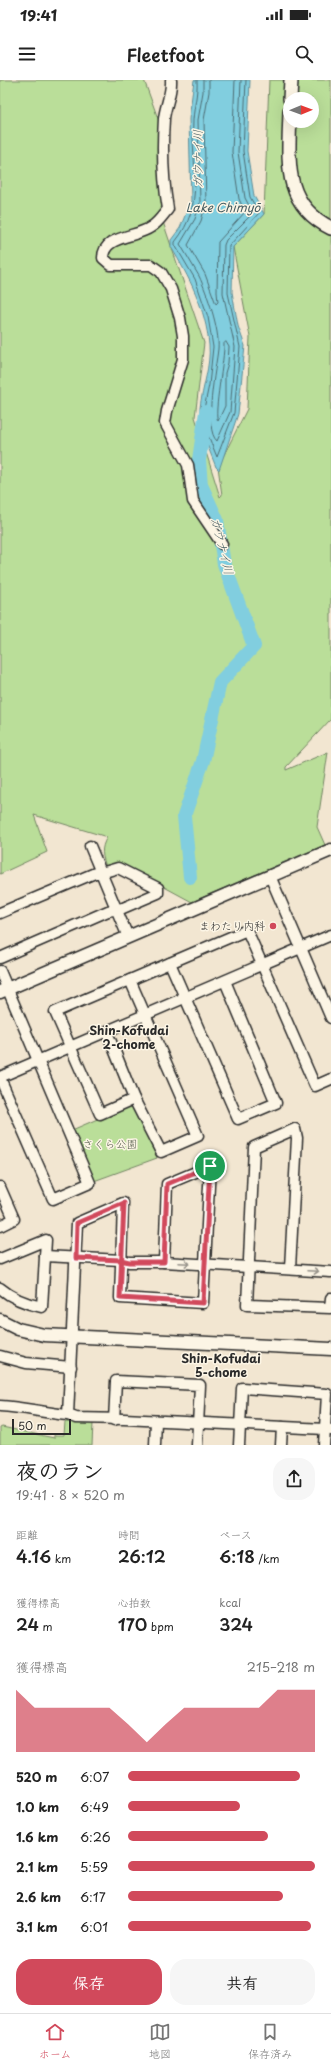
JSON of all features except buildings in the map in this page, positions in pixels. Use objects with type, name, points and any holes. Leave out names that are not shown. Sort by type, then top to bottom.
[{"type":"main road","points":[[290,92],[291,80]]},
{"type":"main road","points":[[290,128],[290,167],[292,185],[298,201],[308,212],[331,228]]},
{"type":"street","points":[[171,80],[172,89],[164,119],[164,186],[168,209],[150,228],[108,244],[103,251],[103,258],[111,265],[151,266],[161,272],[171,290],[180,318],[183,336],[183,359],[167,411],[166,423],[188,465],[193,501],[222,544]]},
{"type":"street","points":[[90,846],[128,937]]},
{"type":"street","points":[[4,990],[331,850]]},
{"type":"street","points":[[0,913],[95,873],[101,873],[118,868],[158,888],[158,893],[123,908],[116,908],[0,958]]},
{"type":"street","points":[[270,876],[331,1018]]},
{"type":"street","points":[[134,1099],[100,1114],[55,1012],[248,930],[315,1086],[331,1079]]},
{"type":"street","points":[[0,971],[4,990],[38,1062],[90,1182],[53,1199],[0,1078],[38,1062],[107,1032],[145,1016],[331,934]]},
{"type":"street","points":[[170,963],[238,1119],[276,1103],[225,981]]},
{"type":"street","points":[[107,1032],[134,1099],[161,1152],[198,1136],[130,980]]},
{"type":"street","points":[[290,1268],[297,1138],[295,1130],[254,1148],[247,1305],[330,1308],[331,1298]]},
{"type":"street","points":[[68,1415],[77,1223],[124,1203],[120,1298],[203,1303],[210,1166],[167,1184],[164,1262]]},
{"type":"street","points":[[0,1187],[14,1220],[0,1226]]},
{"type":"street","points":[[0,1259],[46,1240],[42,1307],[24,1303],[8,1295],[0,1288]]},
{"type":"street","points":[[45,1256],[121,1260],[129,1262],[206,1264],[248,1268],[290,1268],[331,1272]]},
{"type":"street","points":[[0,1320],[30,1333],[72,1337],[331,1349]]},
{"type":"street","points":[[0,1356],[26,1363],[71,1367]]},
{"type":"street","points":[[114,1420],[116,1381],[200,1385],[197,1445]]},
{"type":"street","points":[[239,1445],[242,1388],[327,1394],[328,1430],[324,1445]]},
{"type":"street","points":[[0,1406],[24,1407],[43,1413],[68,1415],[76,1418],[328,1430]]},
{"type":"street","points":[[155,1445],[156,1421]]},
{"type":"street","points":[[282,1427],[282,1445]]},
{"type":"green space","points":[[0,80],[144,80],[164,135],[162,219],[204,343],[195,417],[220,497],[222,495],[218,467],[247,409],[250,337],[233,247],[264,214],[269,80],[331,80],[331,719],[286,767],[286,770],[328,752],[317,827],[325,845],[192,902],[120,863],[107,869],[102,853],[103,845],[107,837],[34,815],[47,852],[0,874]]},
{"type":"green space","name":"さくら公園","points":[[130,1105],[135,1106],[157,1158],[94,1181],[72,1130]]},
{"type":"green space","points":[[65,1422],[93,1423],[92,1445],[0,1445],[0,1428],[2,1427],[54,1438],[54,1435],[64,1435]]},
{"type":"water","name":"Lake Chimyō","points":[[194,80],[250,80],[247,151],[254,196],[264,214],[233,247],[232,292],[238,326],[245,346],[238,414],[219,470],[216,467],[205,438],[200,416],[201,400],[209,361],[207,332],[196,294],[171,247],[171,240],[180,228],[191,201],[189,119]]},
{"type":"waterway","name":"ガウナイ川","points":[[190,877],[184,816],[203,761],[220,682],[254,646],[224,564],[217,520],[201,485],[199,460],[206,412]]},
{"type":"place","name":"まわたり内科","points":[[273,926]]},
{"type":"district","name":"Shin-Kofudai 2-chome","points":[[129,1038]]},
{"type":"district","name":"Shin-Kofudai 5-chome","points":[[221,1366]]},
{"type":"route","points":[[210,1166],[167,1184],[164,1262],[160,1264],[121,1260],[76,1258],[77,1223],[124,1203],[121,1260],[120,1298],[203,1303],[206,1269],[210,1166]]}]
